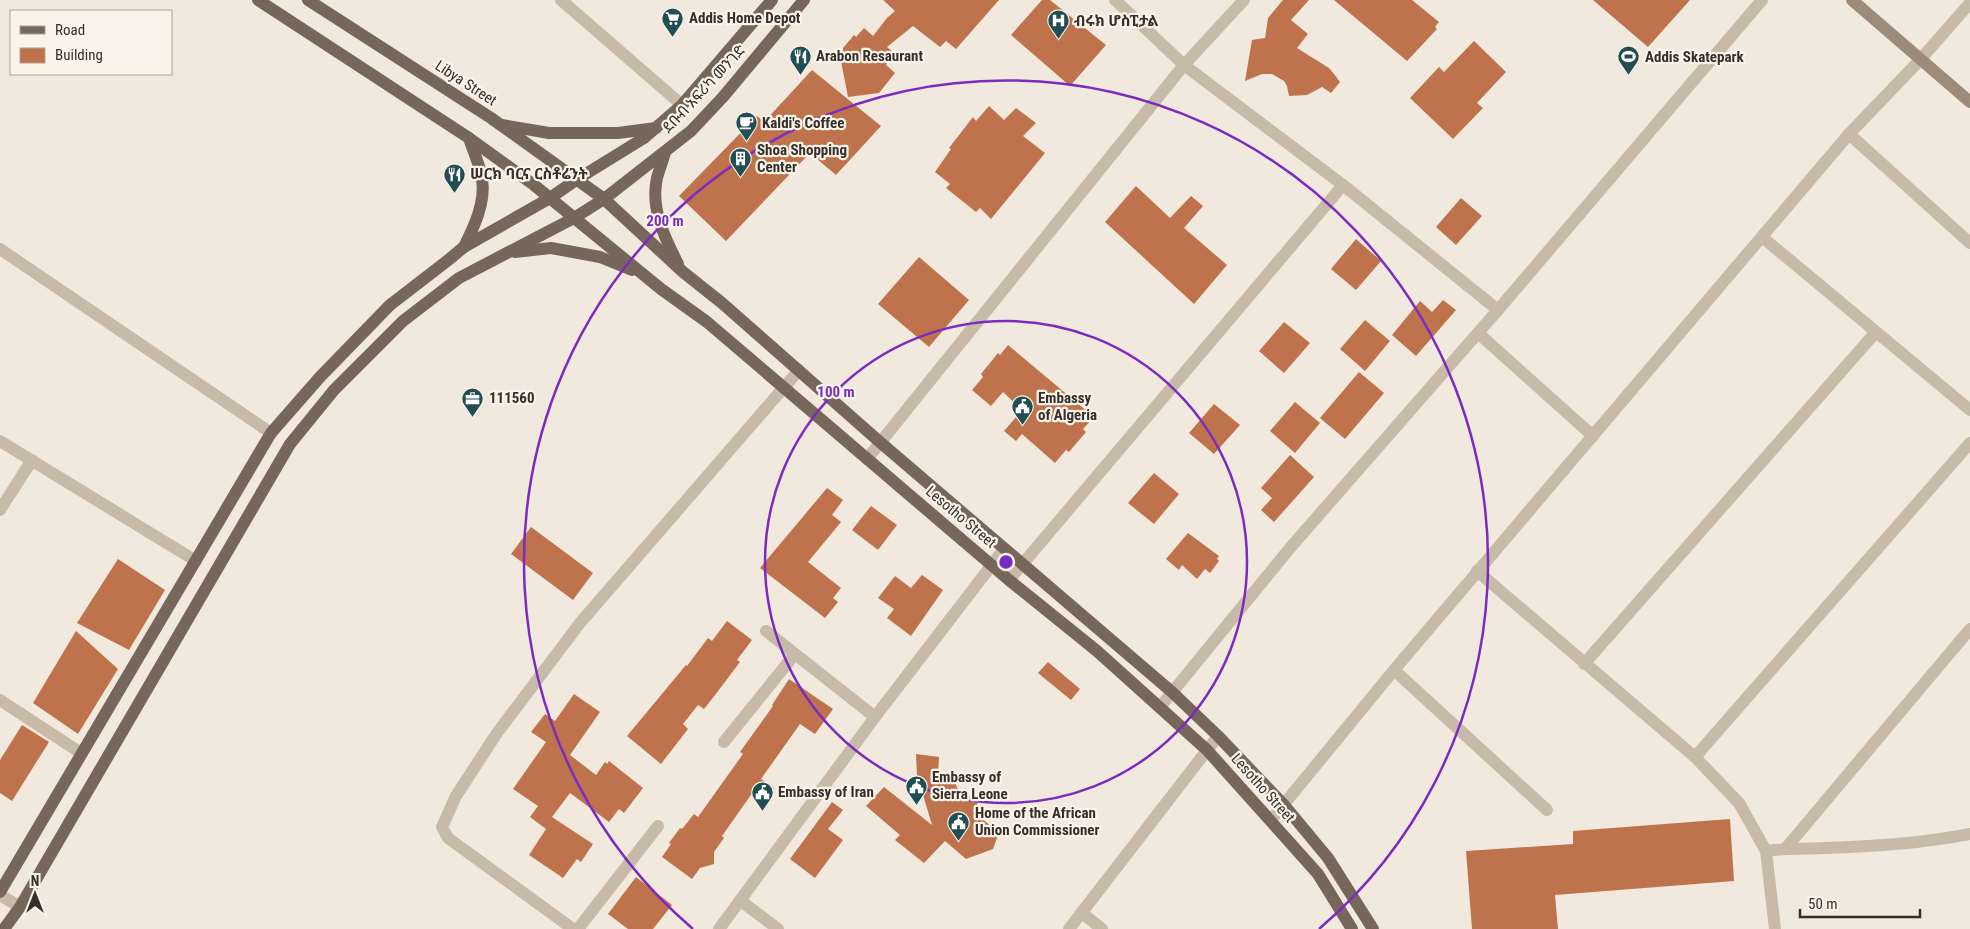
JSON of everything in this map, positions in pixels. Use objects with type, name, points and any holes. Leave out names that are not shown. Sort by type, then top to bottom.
[{"type":"main road","points":[[258,0],[469,138],[482,180],[481,199],[476,222],[464,247]]},
{"type":"main road","name":"Libya Street","points":[[308,0],[500,125],[604,199]]},
{"type":"main road","name":"ደቡብ አፍሪካ መንገድ","points":[[0,892],[271,433],[320,377],[390,305],[464,247],[550,198],[644,138],[656,128],[682,105],[772,0]]},
{"type":"main road","name":"ደቡብ አፍሪካ መንገድ","points":[[4,929],[20,907],[290,444],[334,390],[403,321],[459,278],[574,218],[604,199],[691,131],[804,0]]},
{"type":"main road","points":[[500,125],[549,133],[618,133],[656,128]]},
{"type":"main road","name":"Lesotho Street","points":[[469,138],[534,185],[643,274],[707,322],[782,388],[1009,580],[1097,651],[1160,706],[1207,750],[1318,874],[1352,929]]},
{"type":"main road","points":[[665,152],[656,180],[656,202],[661,230],[683,272]]},
{"type":"main road","name":"Lesotho Street","points":[[604,199],[683,272],[722,303],[1022,565],[1172,692],[1218,736],[1284,805],[1328,858],[1373,929]]},
{"type":"main road","points":[[508,252],[551,248],[600,257],[643,274]]},
{"type":"street","points":[[561,0],[682,105]]},
{"type":"street","points":[[1115,0],[1184,65],[1343,185],[1498,310]]},
{"type":"street","points":[[867,459],[1184,65],[1244,0]]},
{"type":"street","points":[[1160,706],[1290,548],[1498,310],[1762,0]]},
{"type":"street","points":[[1852,0],[1970,102]]},
{"type":"street","points":[[1271,820],[1477,571],[1594,436],[1849,134],[1920,60],[1970,3]]},
{"type":"street","points":[[1849,134],[1970,243]]},
{"type":"street","points":[[1009,580],[1343,185]]},
{"type":"street","points":[[1762,237],[1970,410]]},
{"type":"street","points":[[0,249],[271,433]]},
{"type":"street","points":[[1584,664],[1876,332]]},
{"type":"street","points":[[1478,333],[1594,436]]},
{"type":"street","points":[[658,826],[570,928],[448,838],[442,827],[456,796],[497,733],[580,623],[782,388],[800,370]]},
{"type":"street","points":[[0,441],[196,561]]},
{"type":"street","points":[[1695,757],[1970,442]]},
{"type":"street","points":[[0,510],[32,460]]},
{"type":"street","points":[[719,929],[875,717],[1004,549]]},
{"type":"street","points":[[1477,571],[1695,757],[1739,803],[1766,851],[1775,929]]},
{"type":"street","points":[[1786,848],[1970,628]]},
{"type":"street","points":[[766,631],[875,717]]},
{"type":"street","points":[[724,742],[796,654]]},
{"type":"street","points":[[1394,670],[1547,810]]},
{"type":"street","points":[[0,700],[81,753]]},
{"type":"street","points":[[1069,929],[1218,736]]},
{"type":"street","points":[[1766,851],[1786,848],[1824,848],[1943,839],[1970,834]]},
{"type":"street","points":[[0,895],[20,907]]},
{"type":"street","points":[[741,901],[778,929]]},
{"type":"street","points":[[1082,912],[1102,929]]},
{"type":"building","points":[[883,0],[999,0],[956,49],[946,41],[940,47],[913,26],[887,47],[894,53],[886,65],[895,73],[879,93],[848,97],[840,56],[843,48],[854,35],[856,37],[864,28],[873,36],[895,11]]},
{"type":"building","name":"ብሩክ ሆስፒታል","points":[[1042,0],[1050,0],[1106,45],[1070,86],[1011,35]]},
{"type":"building","points":[[1283,0],[1309,0],[1291,20],[1308,34],[1297,48],[1329,68],[1334,74],[1340,82],[1331,93],[1322,87],[1307,95],[1289,96],[1284,81],[1272,74],[1262,74],[1245,81],[1252,40],[1265,38],[1268,18]]},
{"type":"building","points":[[1334,0],[1412,0],[1439,22],[1435,27],[1437,29],[1407,61]]},
{"type":"building","points":[[1593,0],[1690,0],[1648,47]]},
{"type":"building","points":[[1474,41],[1506,72],[1477,103],[1483,108],[1453,139],[1410,98],[1439,67],[1444,72]]},
{"type":"building","points":[[812,70],[881,126],[836,175],[810,153],[726,241],[679,196],[757,116],[764,122]]},
{"type":"building","points":[[989,106],[1004,120],[1016,108],[1036,123],[1023,136],[1045,153],[991,219],[980,208],[976,212],[946,188],[950,184],[935,172],[951,149],[949,148],[973,117],[976,121]]},
{"type":"building","points":[[1136,186],[1170,218],[1191,196],[1203,206],[1184,228],[1227,265],[1194,304],[1105,222]]},
{"type":"building","points":[[1461,198],[1482,216],[1456,245],[1436,227]]},
{"type":"building","points":[[1356,239],[1381,261],[1356,290],[1331,269]]},
{"type":"building","points":[[919,257],[969,300],[929,347],[878,304]]},
{"type":"building","points":[[1443,300],[1456,310],[1416,356],[1392,335],[1420,301],[1432,312]]},
{"type":"building","points":[[1365,320],[1390,341],[1365,371],[1340,349]]},
{"type":"building","points":[[1284,322],[1310,343],[1284,373],[1259,351]]},
{"type":"building","points":[[1008,345],[1094,417],[1083,429],[1086,432],[1069,452],[1066,450],[1055,463],[1022,434],[1016,441],[1004,431],[1022,410],[1003,392],[991,406],[972,390],[983,377],[981,374],[998,353],[1000,355]]},
{"type":"building","points":[[1359,372],[1384,393],[1345,439],[1320,418]]},
{"type":"building","points":[[1295,402],[1320,423],[1295,453],[1270,431]]},
{"type":"building","points":[[1214,404],[1240,425],[1214,454],[1189,433]]},
{"type":"building","points":[[1290,455],[1314,477],[1274,522],[1261,510],[1272,498],[1261,488]]},
{"type":"building","points":[[1154,473],[1179,494],[1154,524],[1128,503]]},
{"type":"building","points":[[827,488],[843,500],[832,515],[841,522],[808,562],[841,588],[833,598],[838,602],[825,618],[760,568]]},
{"type":"building","points":[[871,506],[897,525],[878,550],[852,530]]},
{"type":"building","points":[[531,527],[593,573],[573,600],[511,554]]},
{"type":"building","points":[[1188,533],[1219,556],[1217,559],[1219,561],[1210,573],[1205,569],[1197,579],[1182,565],[1179,570],[1166,559]]},
{"type":"building","points":[[118,559],[165,590],[129,650],[77,623]]},
{"type":"building","points":[[922,575],[943,590],[911,636],[887,618],[894,609],[878,598],[895,576],[911,588]]},
{"type":"building","points":[[727,621],[752,640],[737,660],[740,662],[704,709],[698,705],[683,724],[688,729],[661,764],[627,736],[687,666],[708,638],[712,641]]},
{"type":"building","points":[[76,631],[118,669],[78,734],[33,703]]},
{"type":"building","points":[[1048,662],[1080,689],[1071,700],[1038,673]]},
{"type":"building","points":[[789,679],[833,709],[815,734],[800,724],[761,779],[774,788],[765,801],[753,792],[722,836],[724,838],[714,852],[714,864],[700,868],[692,879],[662,857],[680,828],[682,829],[694,814],[698,817],[743,754],[740,752],[773,706]]},
{"type":"building","points":[[574,694],[600,712],[570,755],[596,775],[605,762],[607,764],[609,761],[643,788],[624,813],[619,809],[609,822],[570,793],[552,817],[593,844],[581,862],[577,859],[563,878],[529,855],[546,829],[530,817],[538,806],[513,789],[546,742],[531,732],[545,714],[555,721]]},
{"type":"building","points":[[22,725],[49,742],[12,801],[0,793],[0,760]]},
{"type":"building","points":[[916,754],[939,757],[938,776],[953,779],[963,799],[970,796],[979,801],[973,811],[993,828],[997,838],[993,849],[966,859],[945,841],[924,863],[895,840],[900,835],[866,806],[884,787],[932,825],[917,775]]},
{"type":"building","points":[[832,802],[843,810],[828,829],[843,840],[815,878],[790,859]]},
{"type":"building","points":[[1730,819],[1734,881],[1555,895],[1558,929],[1472,929],[1466,851],[1573,844],[1573,831]]},
{"type":"building","points":[[636,877],[672,905],[653,929],[628,929],[608,914]]},
{"type":"place","name":"Addis Home Depot","points":[[673,37]]},
{"type":"place","name":"ብሩክ ሆስፒታል","points":[[1058,40]]},
{"type":"place","name":"Arabon Resaurant","points":[[800,75]]},
{"type":"place","name":"Addis Skatepark","points":[[1629,76]]},
{"type":"place","name":"Kaldi's Coffee","points":[[746,142]]},
{"type":"place","name":"Shoa Shopping Center","points":[[741,178]]},
{"type":"place","name":"ሠርክ ባርና ርስቶሬንት","points":[[454,193]]},
{"type":"place","name":"111560","points":[[473,417]]},
{"type":"place","name":"Embassy of Algeria","points":[[1022,426]]},
{"type":"place","name":"Embassy of Sierra Leone","points":[[916,805]]},
{"type":"place","name":"Embassy of Iran","points":[[762,811]]},
{"type":"place","name":"Home of the African Union Commissioner","points":[[959,841]]}]
